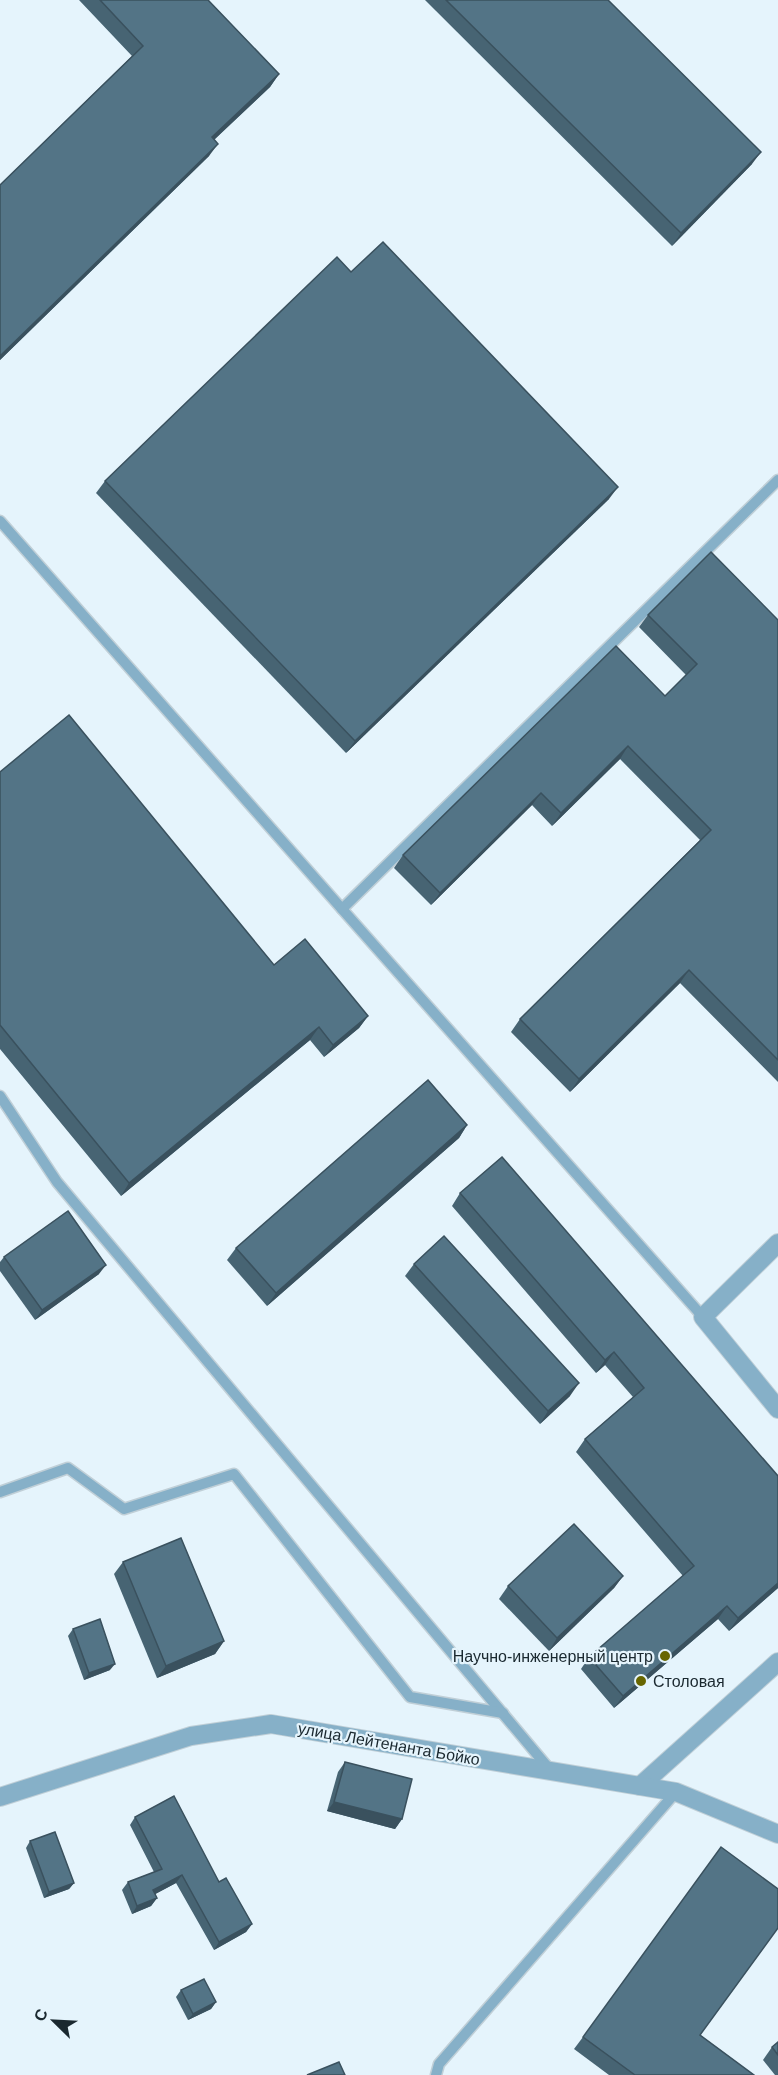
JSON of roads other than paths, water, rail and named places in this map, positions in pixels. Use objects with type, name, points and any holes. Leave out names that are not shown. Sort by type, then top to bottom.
[{"type":"street","points":[[778,1243],[703,1317],[778,1409]]},
{"type":"street","points":[[640,1786],[778,1662]]},
{"type":"street","name":"улица Лейтенанта Бойко","points":[[0,1797],[191,1736],[238,1726],[271,1724],[676,1792],[778,1834]]},
{"type":"lane","points":[[342,909],[778,480]]},
{"type":"lane","points":[[0,521],[703,1317]]},
{"type":"lane","points":[[0,1096],[57,1182],[551,1771]]},
{"type":"lane","points":[[0,1492],[68,1468],[124,1509],[234,1474],[410,1697],[503,1713]]},
{"type":"lane","points":[[436,2075],[439,2064],[676,1792]]},
{"type":"place","name":"Научно-инженерный центр","points":[[665,1656]]},
{"type":"place","name":"Столовая","points":[[641,1681]]}]
